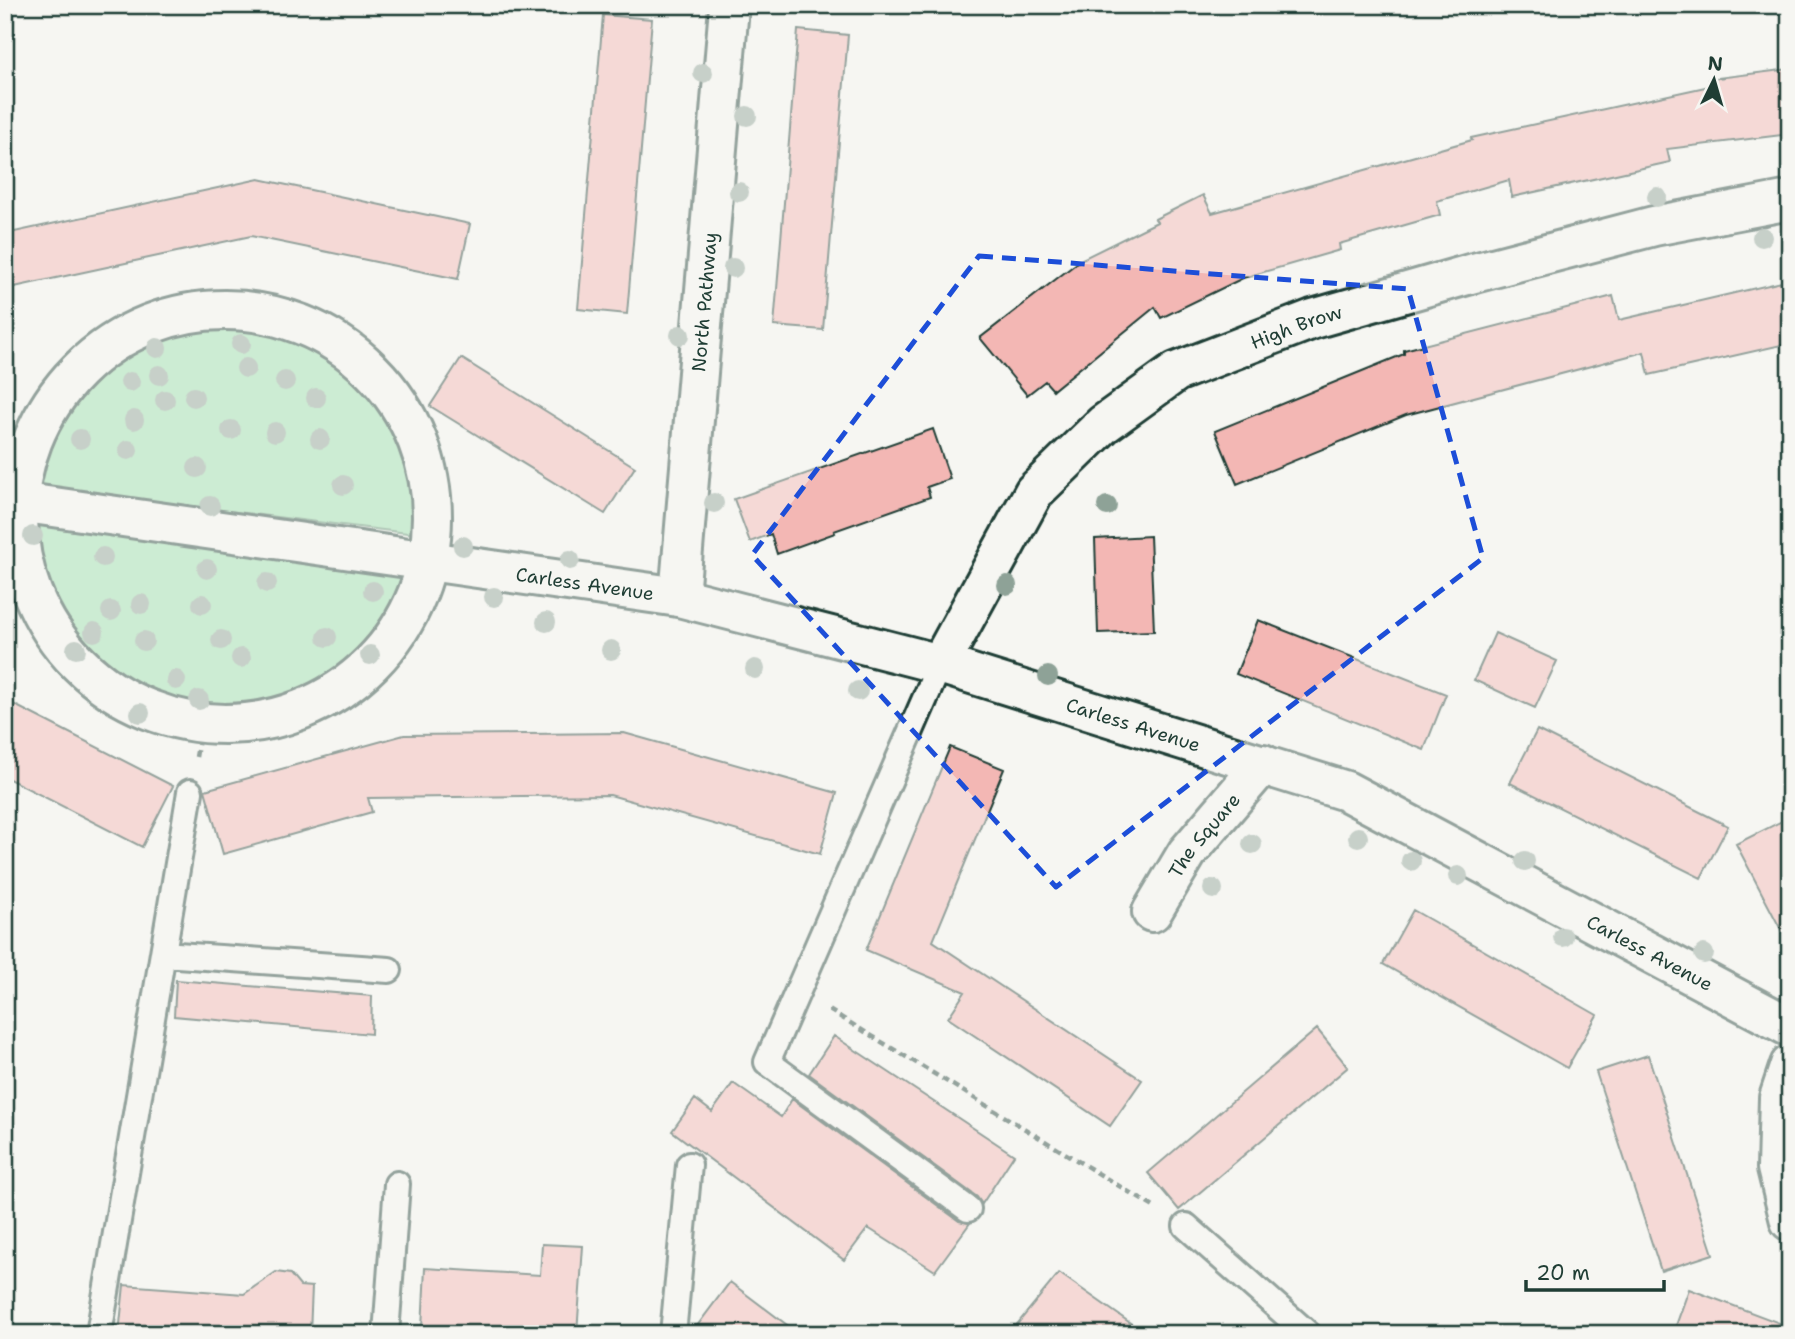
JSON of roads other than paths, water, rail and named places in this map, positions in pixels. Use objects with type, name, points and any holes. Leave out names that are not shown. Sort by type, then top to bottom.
[{"type":"street","name":"North Pathway","points":[[679,597],[729,7]]},
{"type":"street","name":"High Brow","points":[[940,664],[1034,492],[1104,424],[1176,372],[1313,319],[1474,273],[1654,226],[1790,200]]},
{"type":"street","points":[[251,309],[316,329],[372,368],[412,422],[433,487],[432,554],[429,561],[407,620],[363,675],[303,711],[234,726],[164,717],[102,686],[53,635],[23,571],[10,501],[32,436],[68,379],[121,336],[184,312],[251,309]]},
{"type":"street","name":"Carless Avenue","points":[[10,501],[679,597],[940,664],[1346,791],[1790,1027]]},
{"type":"street","name":"The Square","points":[[1152,912],[1187,853],[1263,764]]},
{"type":"street","points":[[1790,1065],[1779,1098],[1777,1168],[1790,1221]]},
{"type":"lane","points":[[940,664],[766,1062],[968,1209]]},
{"type":"lane","points":[[99,1334],[190,792]]},
{"type":"lane","points":[[163,954],[388,970]]},
{"type":"lane","points":[[673,1334],[689,1166]]},
{"type":"lane","points":[[386,1334],[397,1184]]},
{"type":"lane","points":[[1185,1226],[1308,1334]]}]
